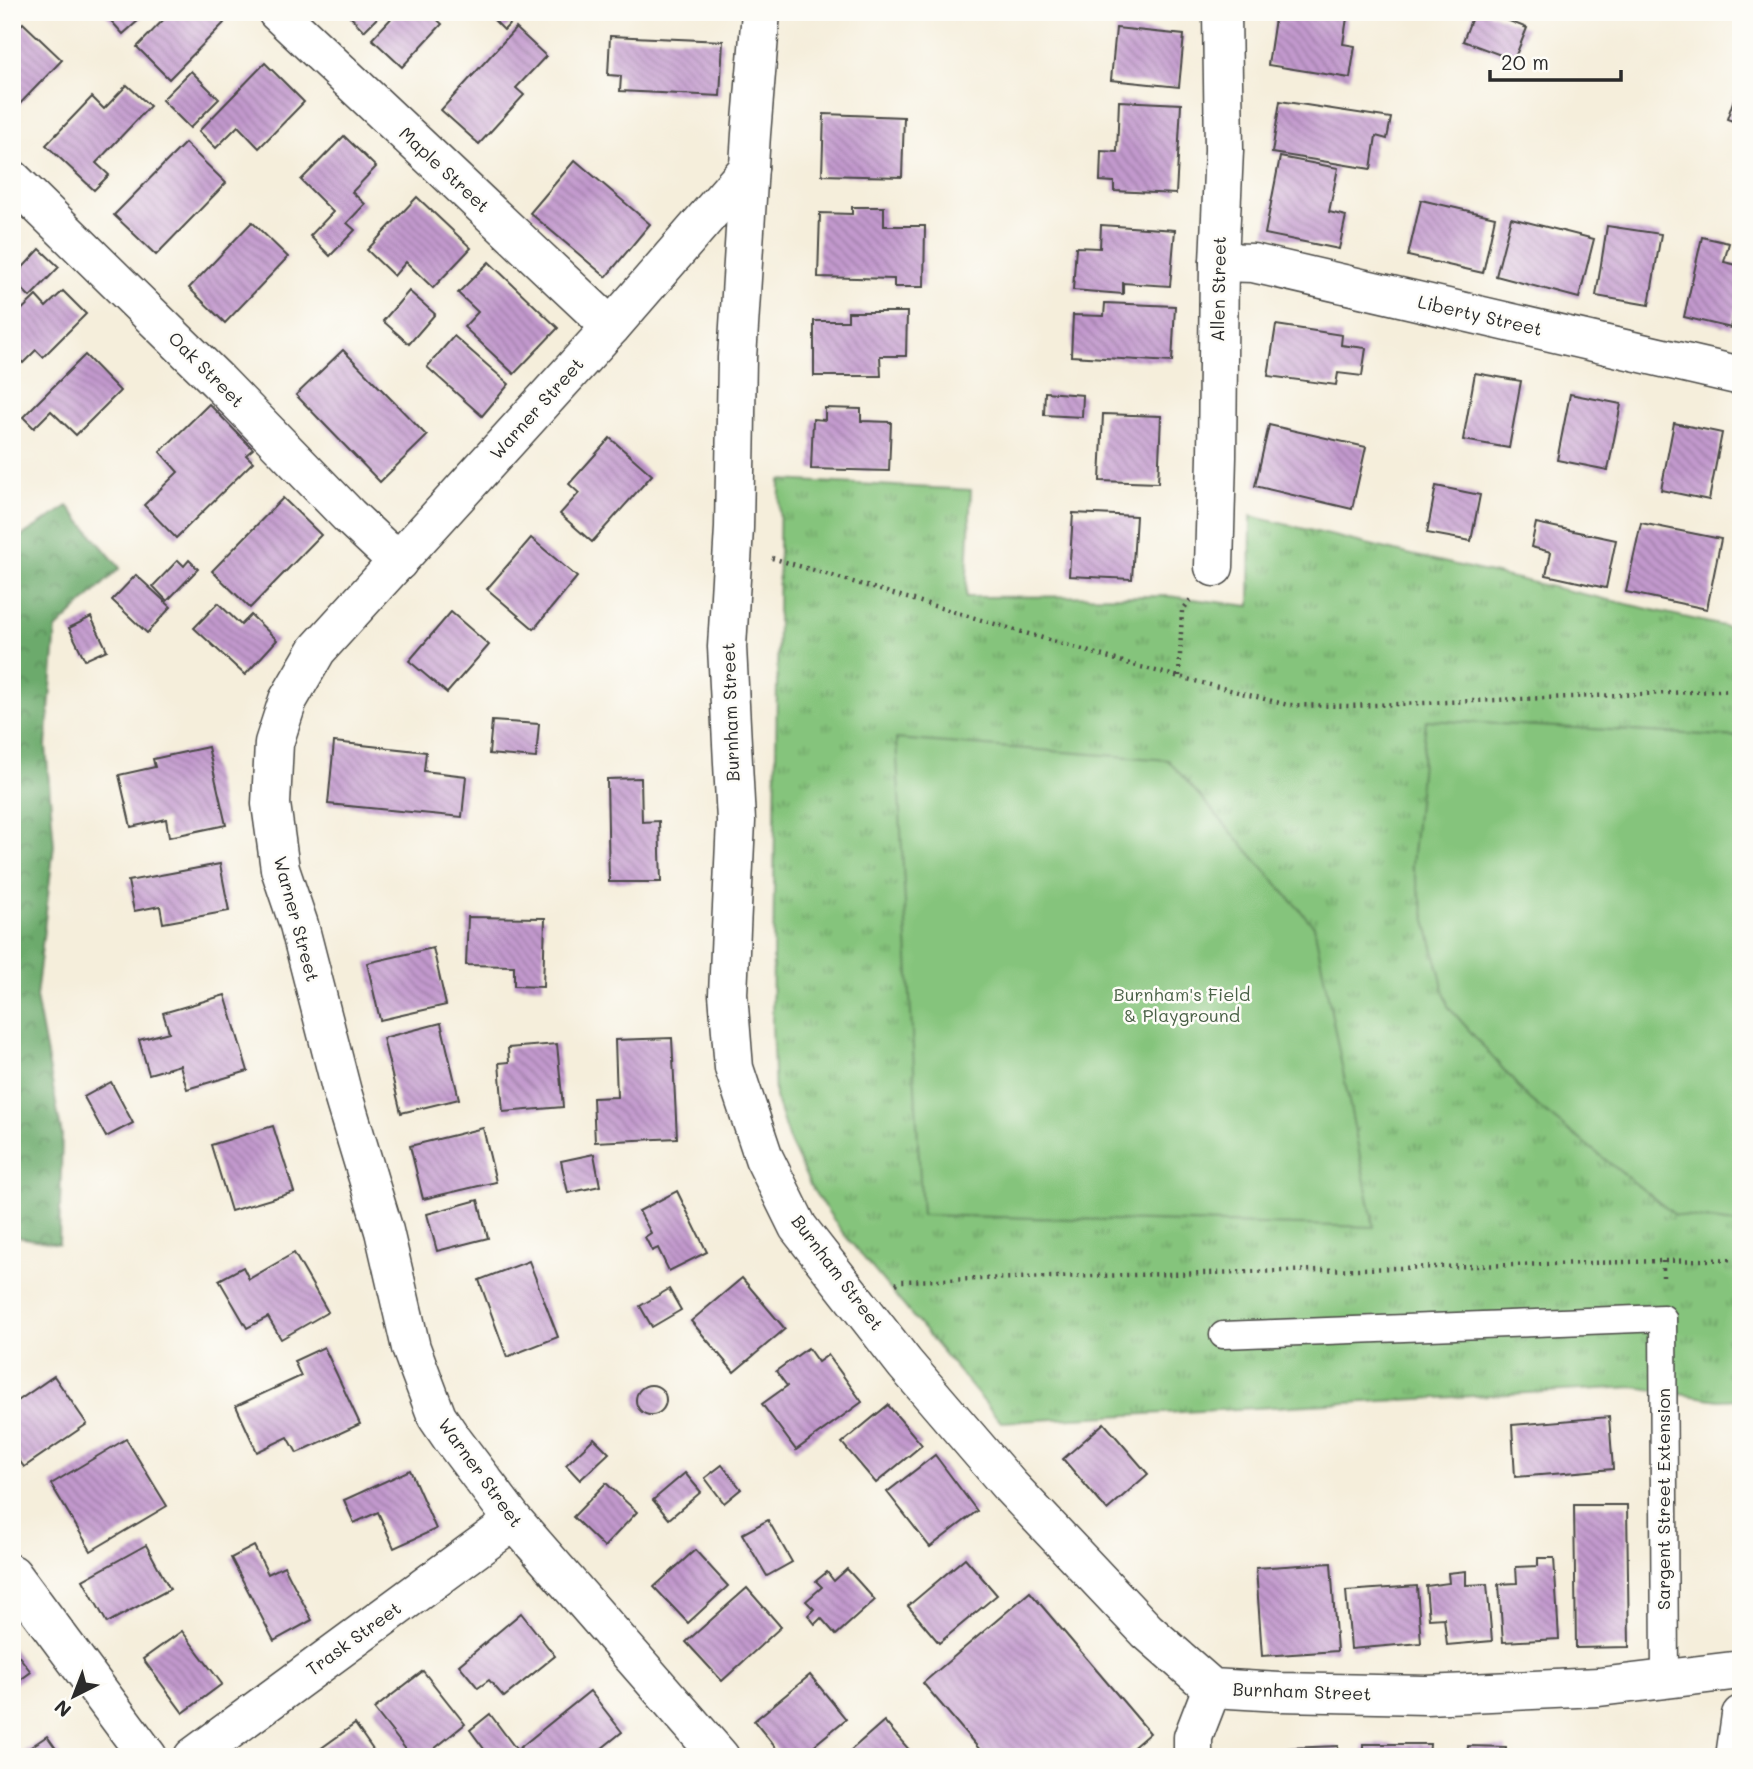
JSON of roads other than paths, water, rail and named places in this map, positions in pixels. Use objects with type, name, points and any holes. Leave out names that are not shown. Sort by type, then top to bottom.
[{"type":"street","name":"Maple Street","points":[[277,12],[611,327]]},
{"type":"street","points":[[749,168],[761,12]]},
{"type":"street","name":"Allen Street","points":[[1214,567],[1219,262],[1224,150],[1222,12]]},
{"type":"street","name":"Warner Street","points":[[720,1757],[514,1521],[437,1417],[411,1348],[384,1231],[342,1093],[299,925],[279,869],[271,804],[274,743],[288,700],[317,650],[611,327],[749,168]]},
{"type":"street","name":"Burnham Street","points":[[749,168],[737,358],[733,546],[727,647],[736,821],[728,994],[734,1068],[764,1158],[798,1227],[905,1364],[1009,1485],[1147,1631],[1212,1688],[1426,1695],[1599,1687],[1741,1670]]},
{"type":"street","name":"Oak Street","points":[[12,179],[398,562]]},
{"type":"street","name":"Liberty Street","points":[[1219,262],[1253,263],[1741,376]]},
{"type":"street","name":"Trask Street","points":[[194,1757],[514,1521]]},
{"type":"street","points":[[12,1574],[148,1757]]},
{"type":"street","points":[[1192,1757],[1193,1737],[1212,1688]]},
{"type":"street","points":[[1735,1757],[1741,1715]]},
{"type":"lane","name":"Sargent Street Extension","points":[[1223,1335],[1663,1318],[1664,1679]]},
{"type":"park label","name":"Burnham's Field & Playground","points":[[1182,1005]]}]
